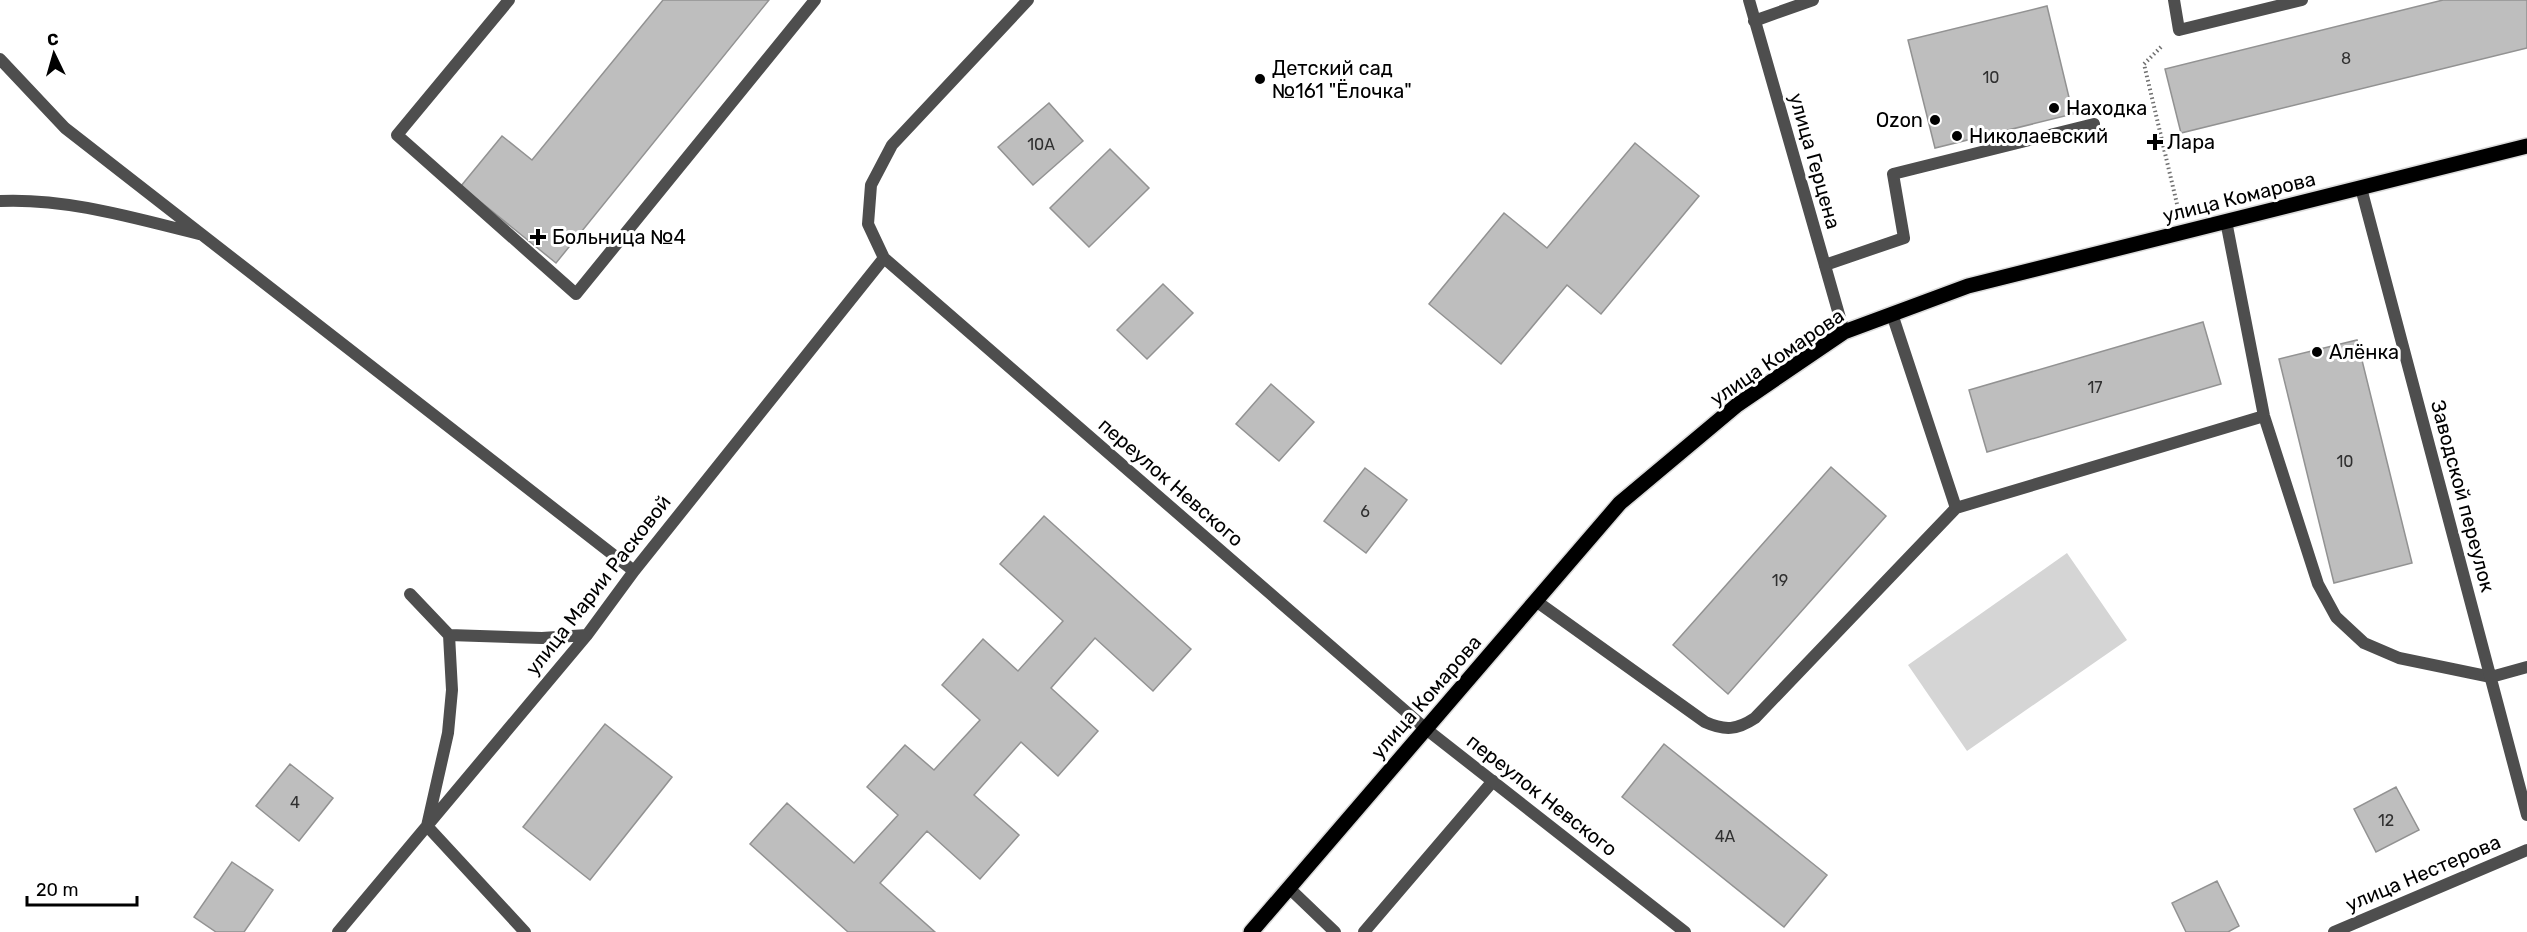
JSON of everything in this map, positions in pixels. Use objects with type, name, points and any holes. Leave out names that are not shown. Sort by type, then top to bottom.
[{"type":"main road","name":"улица Комарова","points":[[1251,932],[1620,504],[1737,405],[1844,332],[1968,286],[2527,146]]},
{"type":"street","points":[[509,0],[397,135],[576,294],[815,0]]},
{"type":"street","name":"переулок Невского","points":[[1028,0],[892,145],[871,185],[868,224],[884,258],[1426,729],[1686,932]]},
{"type":"street","name":"улица Герцена","points":[[1749,0],[1844,332]]},
{"type":"street","points":[[1754,21],[1813,0]]},
{"type":"street","points":[[2174,0],[2179,30],[2302,0]]},
{"type":"street","points":[[0,59],[65,128],[634,571]]},
{"type":"street","points":[[1825,265],[1904,238],[1893,174],[2094,124]]},
{"type":"street","name":"Заводской переулок","points":[[2361,188],[2527,815]]},
{"type":"street","points":[[0,201],[27,200],[114,212],[206,236]]},
{"type":"street","points":[[2226,222],[2264,416],[2318,584],[2336,617],[2364,643],[2399,658],[2491,677],[2527,668]]},
{"type":"street","name":"улица Марии Расковой","points":[[338,932],[587,635],[634,571],[884,258]]},
{"type":"street","points":[[1892,314],[1956,508]]},
{"type":"street","points":[[1536,601],[1705,722],[1722,729],[1740,728],[1755,718],[1956,508],[2264,416]]},
{"type":"street","points":[[410,594],[449,635],[452,690],[447,733],[427,826],[525,932]]},
{"type":"street","points":[[449,635],[530,638],[587,635]]},
{"type":"street","points":[[1364,932],[1492,781]]},
{"type":"street","name":"улица Нестерова","points":[[2334,932],[2527,850]]},
{"type":"street","points":[[1289,888],[1335,932]]},
{"type":"path","points":[[2177,204],[2144,64],[2179,30]]},
{"type":"shaded area","points":[[2067,553],[2127,640],[1967,751],[1908,665]]},
{"type":"building","points":[[663,0],[769,0],[556,263],[461,186],[502,136],[532,160]]},
{"type":"building","points":[[2443,0],[2527,0],[2527,48],[2181,133],[2165,69]]},
{"type":"building","points":[[2047,6],[2073,114],[1935,148],[1908,40]]},
{"type":"building","points":[[1049,103],[1083,141],[1033,185],[998,147]]},
{"type":"building","points":[[1635,143],[1699,196],[1601,314],[1567,285],[1501,364],[1429,304],[1504,213],[1547,248]]},
{"type":"building","points":[[1110,149],[1149,188],[1089,247],[1050,208]]},
{"type":"building","points":[[1163,284],[1193,313],[1147,359],[1117,330]]},
{"type":"building","points":[[2203,322],[2221,384],[1987,452],[1969,390]]},
{"type":"building","points":[[2357,340],[2412,563],[2334,583],[2279,359]]},
{"type":"building","points":[[1271,384],[1314,422],[1279,461],[1236,424]]},
{"type":"building","points":[[1831,467],[1886,516],[1728,694],[1673,645]]},
{"type":"building","points":[[1365,468],[1407,500],[1366,553],[1324,521]]},
{"type":"building","points":[[1044,516],[1191,649],[1153,691],[1095,638],[1051,688],[1098,731],[1058,776],[1021,742],[974,795],[1019,835],[980,879],[927,831],[880,883],[935,932],[848,932],[750,844],[787,803],[854,863],[898,815],[867,787],[905,745],[934,770],[980,720],[942,685],[983,639],[1018,671],[1063,621],[1000,564]]},
{"type":"building","points":[[605,724],[672,777],[590,880],[523,827]]},
{"type":"building","points":[[1664,744],[1827,875],[1784,927],[1622,797]]},
{"type":"building","points":[[290,764],[333,798],[299,841],[256,806]]},
{"type":"building","points":[[2396,787],[2419,830],[2376,852],[2354,809]]},
{"type":"building","points":[[232,862],[273,890],[244,932],[216,932],[194,917]]},
{"type":"building","points":[[2217,881],[2239,926],[2228,932],[2186,932],[2172,903]]},
{"type":"place","name":"Детский сад №161 \"Ёлочка\"","points":[[1260,79]]},
{"type":"place","name":"Находка","points":[[2054,108]]},
{"type":"place","name":"Ozon","points":[[1935,120]]},
{"type":"place","name":"Николаевский","points":[[1957,136]]},
{"type":"place","name":"Лара","points":[[2155,142]]},
{"type":"place","name":"Больница №4","points":[[538,237]]},
{"type":"place","name":"Алёнка","points":[[2317,352]]}]
